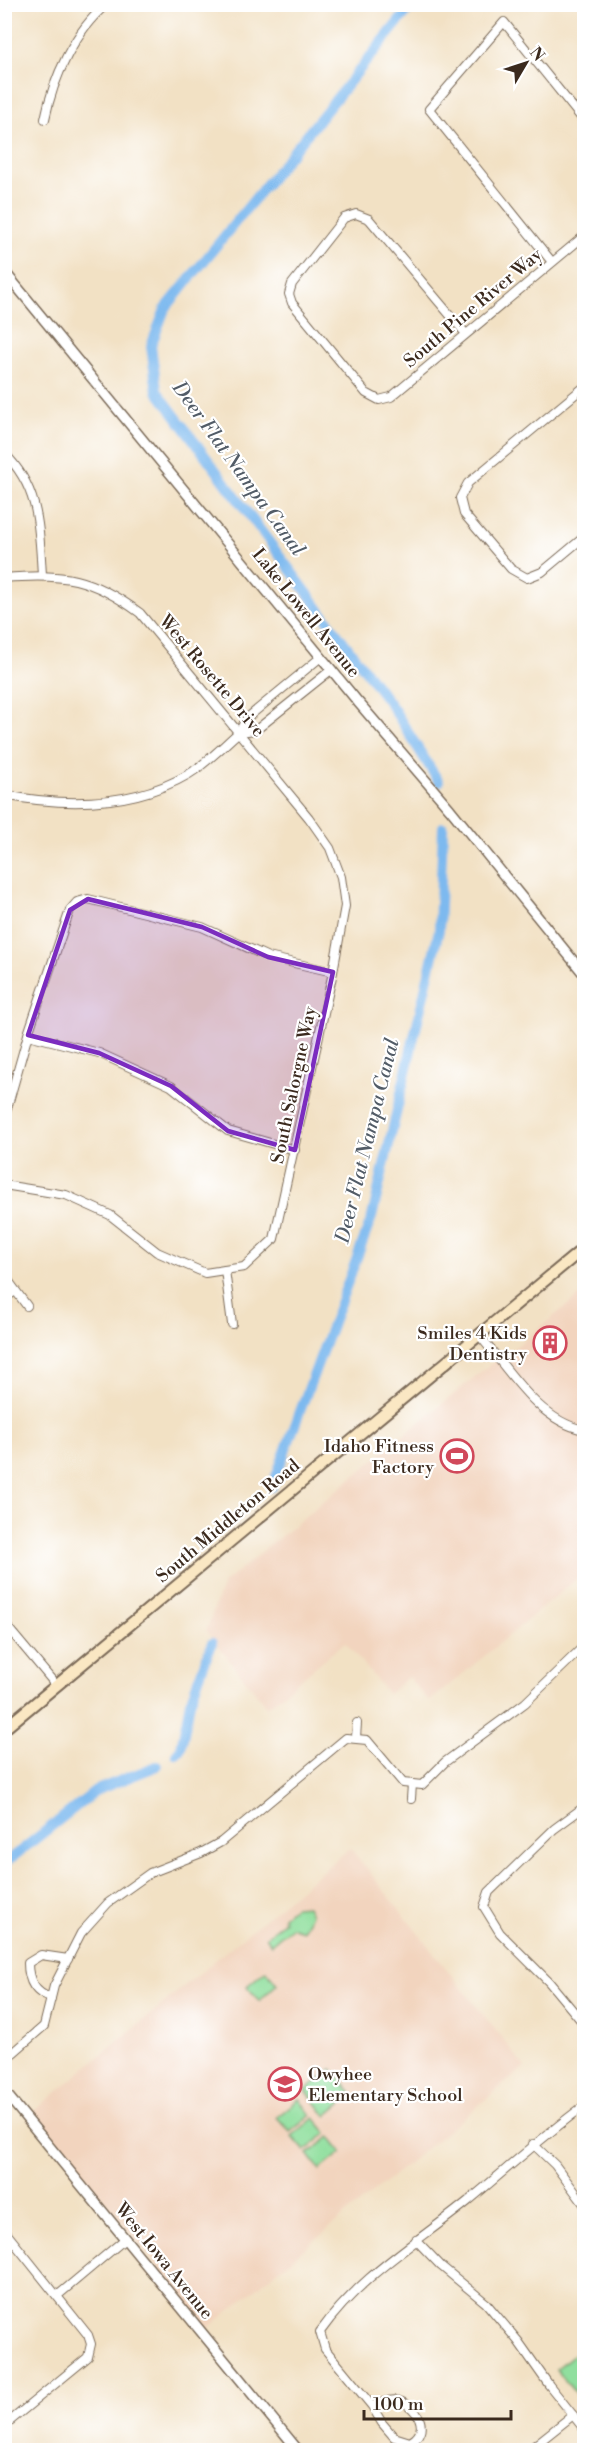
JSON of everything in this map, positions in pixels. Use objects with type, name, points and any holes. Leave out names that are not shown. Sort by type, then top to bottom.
[{"type":"main road","name":"South Middleton Road","points":[[4,1729],[585,1248]]},
{"type":"street","points":[[45,119],[49,97],[65,61],[91,21],[107,4]]},
{"type":"street","points":[[552,262],[429,110],[504,22],[585,121]]},
{"type":"street","name":"South Pine River Way","points":[[466,334],[369,219],[356,214],[344,218],[292,284],[289,294],[292,303],[366,393],[379,400],[391,397],[585,236]]},
{"type":"street","name":"Lake Lowell Avenue","points":[[4,272],[331,670],[450,809],[585,974]]},
{"type":"street","points":[[585,387],[468,483],[460,498],[465,514],[511,569],[527,578],[542,572],[585,537]]},
{"type":"street","points":[[4,453],[18,465],[31,489],[39,523],[42,575]]},
{"type":"street","name":"West Rosette Drive","points":[[4,578],[42,575],[72,578],[115,594],[140,613],[239,732],[325,841],[330,848],[341,878]]},
{"type":"street","points":[[4,795],[70,803],[100,802],[138,796],[192,772],[239,732],[247,718],[321,657]]},
{"type":"street","points":[[239,732],[256,729],[331,670]]},
{"type":"street","name":"South Salorgne Way","points":[[225,1270],[244,1267],[274,1239],[333,972],[345,906],[341,878]]},
{"type":"street","points":[[4,1119],[28,1035],[70,910],[77,902],[88,899],[202,927],[268,957],[333,972]]},
{"type":"street","points":[[28,1035],[99,1053],[171,1086],[228,1131],[295,1150]]},
{"type":"street","points":[[4,1185],[66,1195],[110,1215],[158,1252],[205,1274],[225,1270],[232,1324]]},
{"type":"street","points":[[4,1275],[27,1306]]},
{"type":"street","points":[[4,1299],[15,1292]]},
{"type":"street","points":[[479,1335],[525,1391],[548,1413],[573,1427],[585,1430]]},
{"type":"street","points":[[4,1623],[56,1686]]},
{"type":"street","points":[[4,2058],[44,2026],[51,1998],[81,1933],[108,1903],[150,1873],[201,1853],[221,1842],[346,1738],[367,1740],[403,1784],[422,1785],[446,1762],[525,1702],[585,1646]]},
{"type":"street","points":[[356,1738],[357,1722]]},
{"type":"street","points":[[411,1799],[412,1784]]},
{"type":"street","points":[[585,1808],[554,1829],[489,1892],[484,1906],[500,1933],[549,1982],[585,2024]]},
{"type":"street","points":[[51,1998],[41,1995],[28,1977],[28,1963],[41,1955],[68,1959]]},
{"type":"street","name":"West Iowa Avenue","points":[[4,2091],[298,2451]]},
{"type":"street","points":[[372,2406],[396,2400],[407,2405],[415,2412],[421,2425],[418,2438],[410,2442],[394,2437],[372,2406],[325,2349],[320,2332],[338,2307],[393,2257],[467,2202],[533,2144],[585,2106]]},
{"type":"street","points":[[533,2144],[555,2165],[585,2204]]},
{"type":"street","points":[[4,2230],[88,2335],[91,2344],[88,2357],[4,2426]]},
{"type":"street","points":[[57,2296],[125,2239]]},
{"type":"street","points":[[416,2240],[441,2266],[486,2303],[585,2429]]},
{"type":"street","points":[[529,2451],[573,2415]]},
{"type":"street","points":[[4,2446],[8,2451]]},
{"type":"highlighted area","points":[[88,899],[202,927],[268,957],[333,972],[295,1150],[228,1131],[171,1086],[99,1053],[28,1035],[70,910]]},
{"type":"shaded area","points":[[584,1292],[584,1573],[429,1702],[408,1677],[388,1694],[345,1642],[267,1707],[206,1631],[223,1584],[488,1366],[512,1350]]},
{"type":"shaded area","name":"Owyhee Elementary School","points":[[350,1848],[525,2067],[207,2329],[33,2112]]},
{"type":"green space","points":[[307,1906],[311,1914],[303,1931],[291,1927],[271,1944],[266,1937],[284,1921],[283,1916],[294,1907]]},
{"type":"green space","points":[[266,1970],[277,1984],[259,2001],[247,1986]]},
{"type":"green space","points":[[332,2069],[353,2094],[326,2116],[306,2090]]},
{"type":"green space","points":[[299,2099],[311,2115],[290,2132],[277,2117]]},
{"type":"green space","points":[[314,2118],[327,2133],[305,2151],[292,2136]]},
{"type":"green space","points":[[330,2137],[342,2152],[320,2170],[308,2154]]},
{"type":"green space","points":[[584,2346],[584,2404],[556,2369]]},
{"type":"waterway","name":"Deer Flat Nampa Canal","points":[[413,4],[165,309],[151,346],[157,391],[393,708],[439,782]]},
{"type":"waterway","name":"Deer Flat Nampa Canal","points":[[272,1487],[372,1217],[439,930],[443,827]]},
{"type":"waterway","points":[[176,1754],[181,1748],[190,1702],[212,1643]]},
{"type":"waterway","points":[[4,1864],[97,1790],[157,1766]]},
{"type":"place","name":"Smiles 4 Kids Dentistry","points":[[550,1343]]},
{"type":"place","name":"Idaho Fitness Factory","points":[[457,1456]]},
{"type":"place","name":"Owyhee Elementary School","points":[[285,2084]]}]
